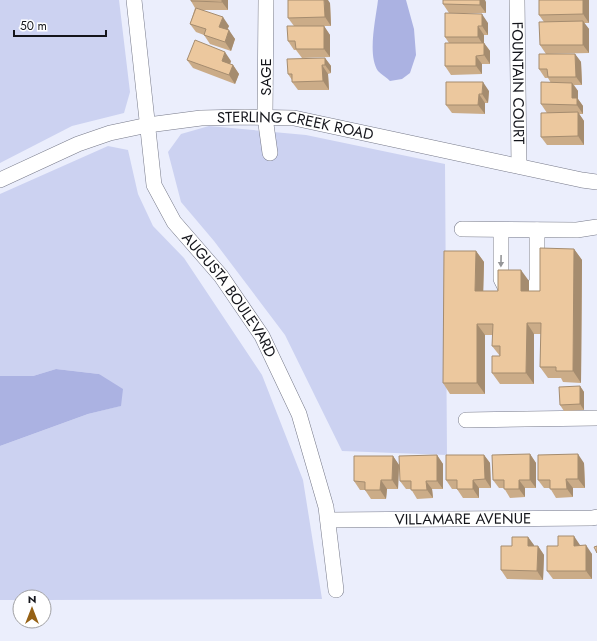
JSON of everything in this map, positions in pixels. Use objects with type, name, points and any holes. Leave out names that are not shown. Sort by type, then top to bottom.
[{"type":"street","name":"AUGUSTA BOULEVARD","points":[[134,0],[154,185],[174,222],[221,276],[262,336],[299,414],[326,507],[336,590]]},
{"type":"street","name":"SAGE","points":[[266,0],[265,117],[270,153]]},
{"type":"street","name":"FOUNTAIN COURT","points":[[517,0],[519,166]]},
{"type":"street","name":"STERLING CREEK ROAD","points":[[0,180],[78,144],[110,133],[148,125],[201,118],[265,117],[294,118],[597,182]]},
{"type":"street","points":[[462,229],[577,230],[597,227]]},
{"type":"street","points":[[501,230],[501,279],[504,287],[509,288]]},
{"type":"street","points":[[532,288],[537,283],[537,230]]},
{"type":"street","points":[[466,420],[597,418]]},
{"type":"street","name":"VILLAMARE AVENUE","points":[[328,520],[597,517]]},
{"type":"shaded area","points":[[0,0],[119,0],[130,92],[124,113],[72,126],[0,163]]},
{"type":"shaded area","points":[[378,0],[406,0],[414,29],[416,55],[410,73],[402,79],[390,81],[378,71],[375,64],[373,56],[373,36]]},
{"type":"shaded area","points":[[209,126],[306,135],[445,164],[447,455],[342,451],[285,335],[214,241],[181,202],[168,152],[181,134]]},
{"type":"shaded area","points":[[108,146],[128,150],[138,194],[153,226],[184,258],[262,375],[303,480],[322,599],[52,600],[52,589],[12,589],[12,600],[0,600],[0,446],[88,414],[120,406],[99,374],[56,369],[33,376],[0,376],[0,194]]},
{"type":"shaded area","points":[[56,369],[99,374],[123,389],[121,406],[88,414],[0,446],[0,376],[33,376]]},
{"type":"building","points":[[222,0],[222,2],[191,1]]},
{"type":"building","points":[[288,0],[324,0],[325,17],[288,18]]},
{"type":"building","points":[[443,0],[480,0],[480,5],[443,4]]},
{"type":"building","points":[[539,0],[583,0],[583,14],[539,15]]},
{"type":"building","points":[[196,8],[223,17],[219,27],[229,30],[225,42],[204,35],[206,29],[190,24]]},
{"type":"building","points":[[445,13],[482,14],[482,26],[478,26],[478,37],[445,37]]},
{"type":"building","points":[[583,21],[583,45],[540,45],[539,22]]},
{"type":"building","points":[[287,26],[324,26],[324,49],[296,49],[295,41],[288,41]]},
{"type":"building","points":[[195,40],[225,52],[222,61],[233,65],[229,75],[187,60]]},
{"type":"building","points":[[445,43],[484,43],[484,55],[476,56],[476,66],[445,66]]},
{"type":"building","points":[[539,54],[575,54],[576,77],[548,77],[547,69],[539,69]]},
{"type":"building","points":[[325,58],[325,65],[322,65],[323,81],[292,82],[292,74],[288,74],[287,59]]},
{"type":"building","points":[[446,82],[483,82],[482,94],[479,94],[478,105],[446,105]]},
{"type":"building","points":[[541,82],[572,83],[572,98],[577,98],[577,105],[541,104]]},
{"type":"building","points":[[578,112],[578,136],[541,137],[541,113]]},
{"type":"building","points":[[540,248],[574,249],[573,371],[556,371],[556,367],[540,367],[541,323],[527,323],[526,373],[492,373],[492,356],[500,356],[500,346],[492,346],[493,324],[477,324],[477,383],[443,383],[444,251],[476,251],[475,291],[498,291],[498,270],[521,270],[521,291],[540,291]]},
{"type":"building","points":[[580,386],[580,404],[560,405],[559,387]]},
{"type":"building","points":[[530,454],[530,480],[519,480],[519,489],[504,489],[504,480],[493,480],[492,455]]},
{"type":"building","points":[[578,454],[578,479],[566,479],[567,489],[550,489],[550,480],[538,480],[538,455]]},
{"type":"building","points":[[437,455],[437,481],[426,481],[427,490],[411,490],[411,481],[400,481],[399,456]]},
{"type":"building","points":[[446,455],[484,455],[485,479],[473,480],[473,489],[457,489],[457,480],[446,480]]},
{"type":"building","points":[[354,456],[393,456],[392,480],[381,480],[380,490],[365,490],[365,482],[354,481]]},
{"type":"building","points":[[558,536],[574,536],[574,546],[586,545],[586,571],[547,571],[547,546],[558,546]]},
{"type":"building","points":[[512,537],[528,537],[528,546],[538,546],[537,571],[501,570],[501,546],[512,546]]},
{"type":"building","points":[[597,546],[597,553],[594,547]]}]
